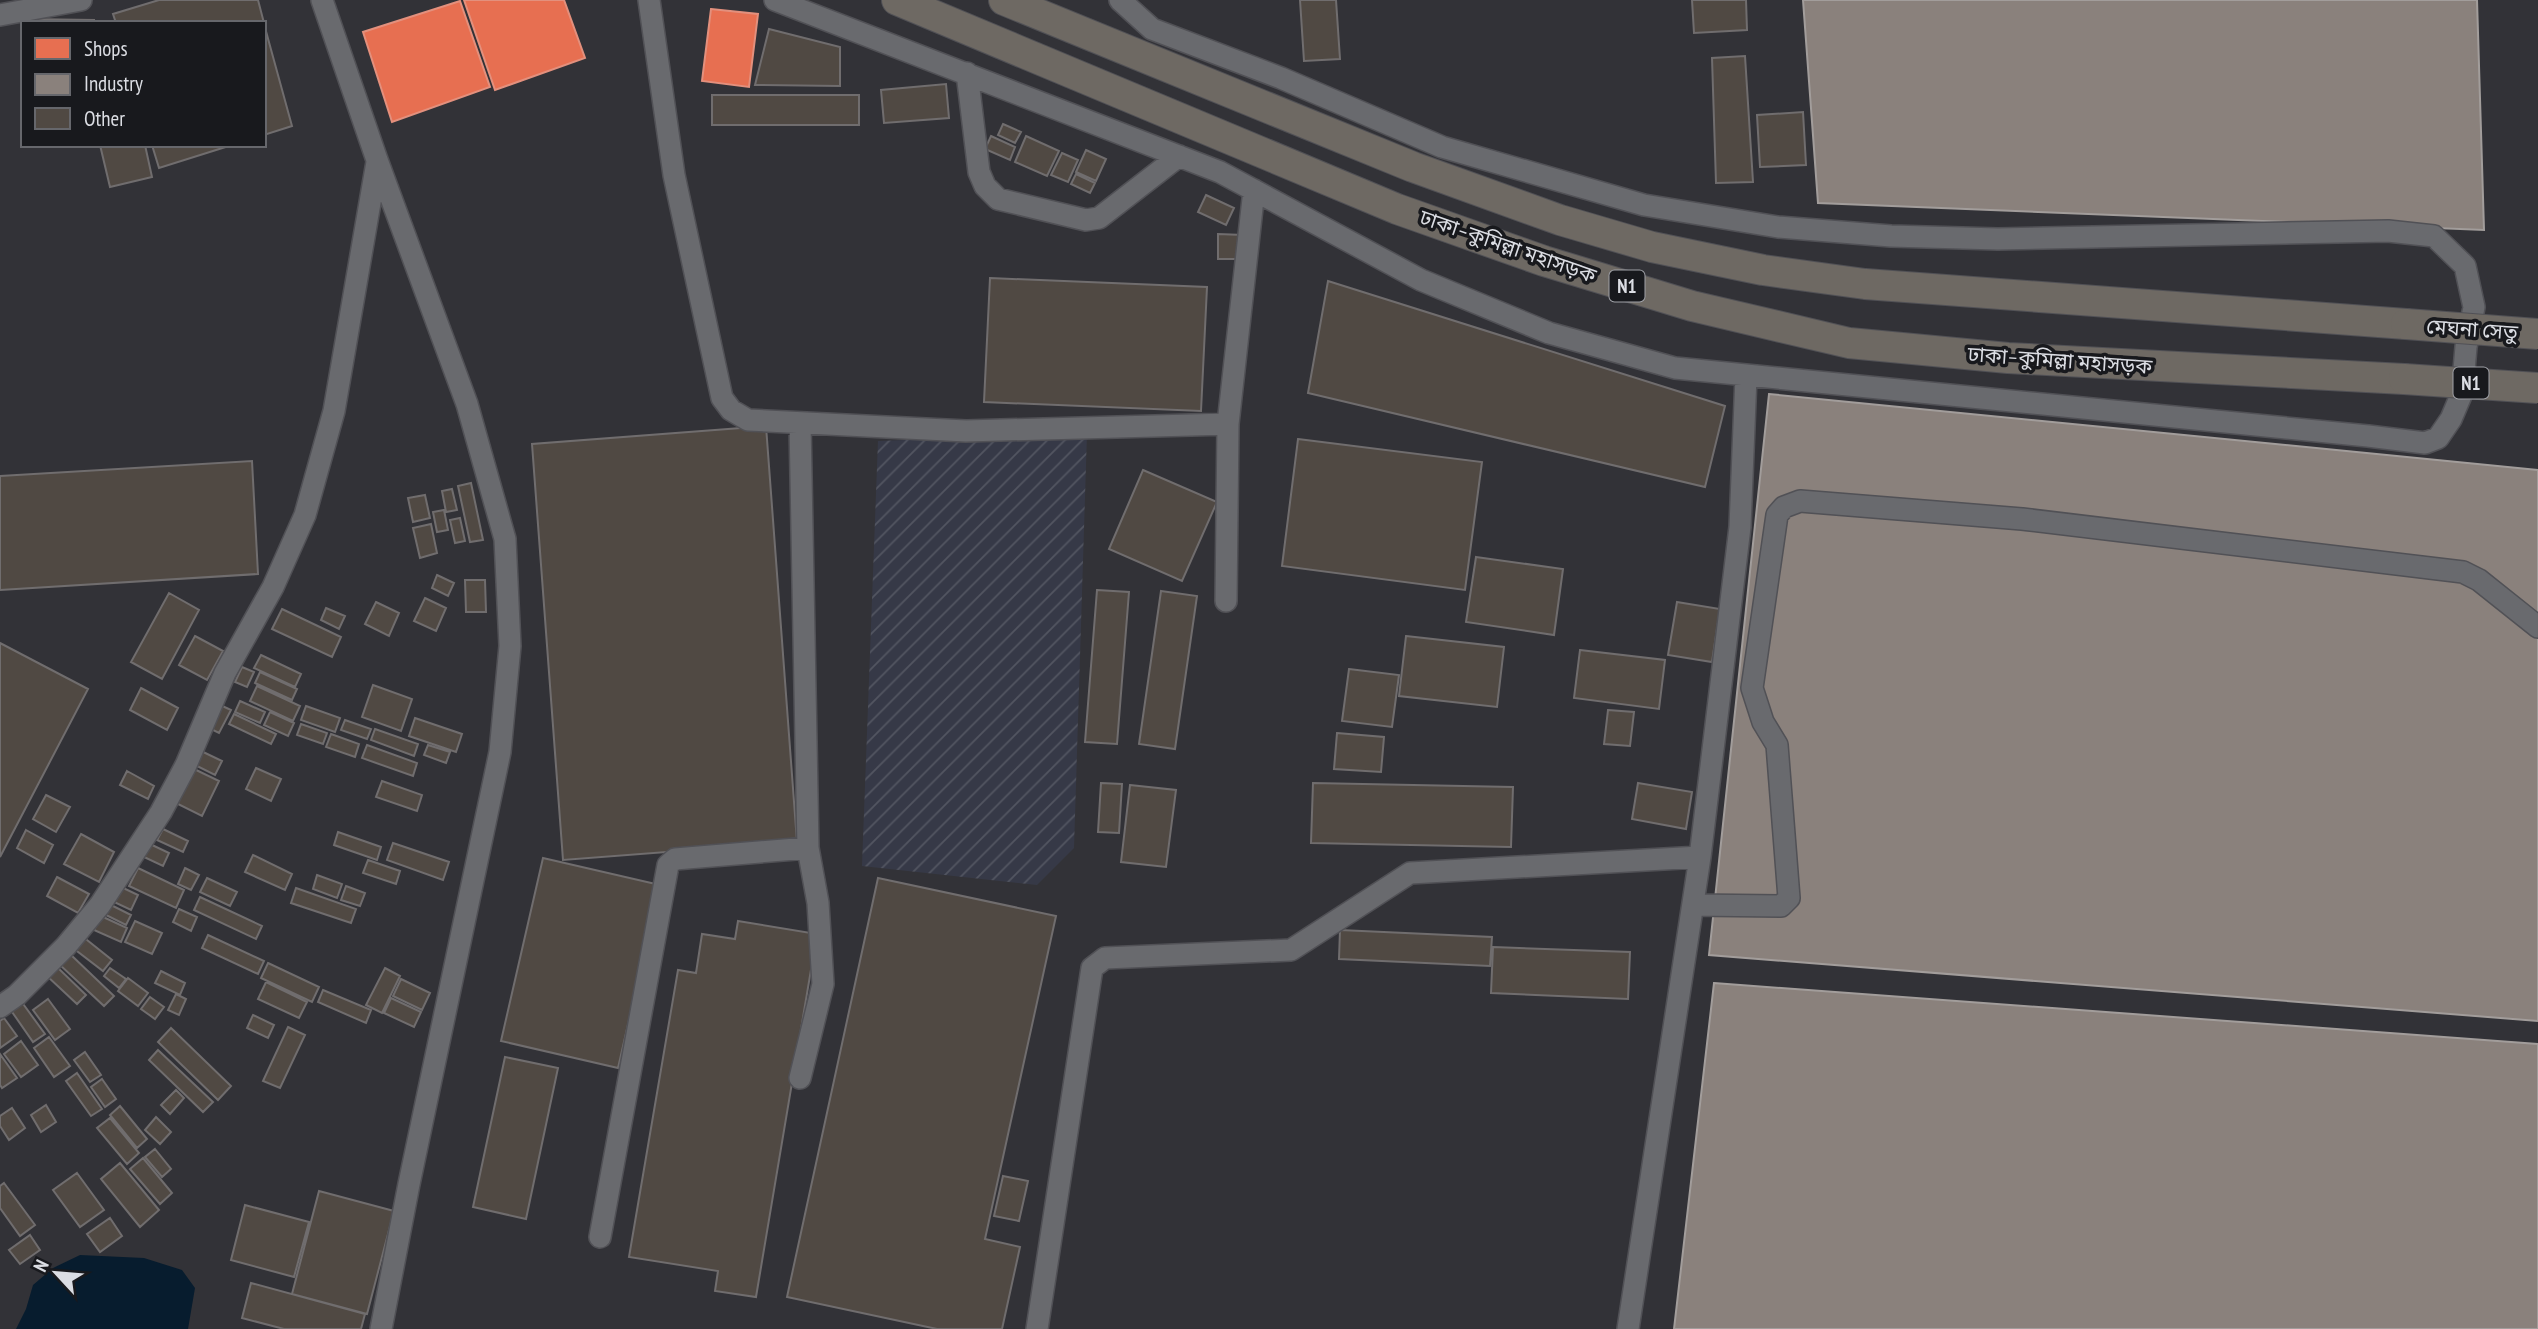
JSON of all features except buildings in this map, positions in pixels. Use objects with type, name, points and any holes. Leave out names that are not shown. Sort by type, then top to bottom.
[{"type":"highway","name":"ঢাকা–কুমিল্লা মহাসড়ক","points":[[897,0],[1397,209],[1544,261],[1692,306],[1849,343],[2008,358],[2538,388]]},
{"type":"highway","name":"ঢাকা–কুমিল্লা মহাসড়ক","points":[[1004,0],[1413,167],[1560,220],[1652,247],[1763,270],[1865,284],[2406,324]]},
{"type":"highway","name":"মেঘনা সেতু","points":[[2406,324],[2538,334]]},
{"type":"street","points":[[0,15],[81,0]]},
{"type":"street","points":[[322,0],[377,160],[467,404],[505,539],[510,646],[500,752],[381,1329]]},
{"type":"street","points":[[649,0],[674,175],[722,398],[731,410],[748,421],[966,431],[1228,424]]},
{"type":"street","points":[[775,0],[1220,172],[1421,280],[1549,333],[1675,368],[2426,443],[2438,438],[2451,419],[2462,393],[2466,347],[2474,306],[2465,266],[2434,236],[2388,231],[1998,239],[1891,236],[1778,227],[1644,205],[1442,147],[1281,78],[1152,29],[1120,0]]},
{"type":"street","points":[[967,74],[979,172],[985,186],[998,199],[1086,219],[1099,218],[1180,156]]},
{"type":"street","points":[[0,1007],[18,995],[66,946],[100,905],[161,812],[186,765],[225,673],[273,587],[305,515],[334,411],[377,160]]},
{"type":"street","points":[[1226,601],[1228,424],[1254,190]]},
{"type":"street","points":[[1628,1329],[1700,858],[1740,527],[1746,376]]},
{"type":"street","points":[[800,423],[808,848],[818,903],[823,984],[800,1078]]},
{"type":"street","points":[[1693,905],[1781,906],[1789,898],[1777,745],[1763,722],[1752,688],[1777,515],[1784,507],[1800,501],[2022,519],[2463,572],[2479,580],[2538,628]]},
{"type":"street","points":[[600,1237],[668,865],[675,859],[808,848]]},
{"type":"street","points":[[1037,1329],[1092,968],[1105,958],[1292,950],[1410,873],[1700,858]]},
{"type":"shaded area","points":[[1087,433],[1074,848],[1037,885],[862,866],[878,441]]},
{"type":"shaded area","points":[[80,1255],[144,1258],[182,1270],[195,1288],[188,1329],[16,1329],[26,1309],[33,1285],[53,1268]]}]
